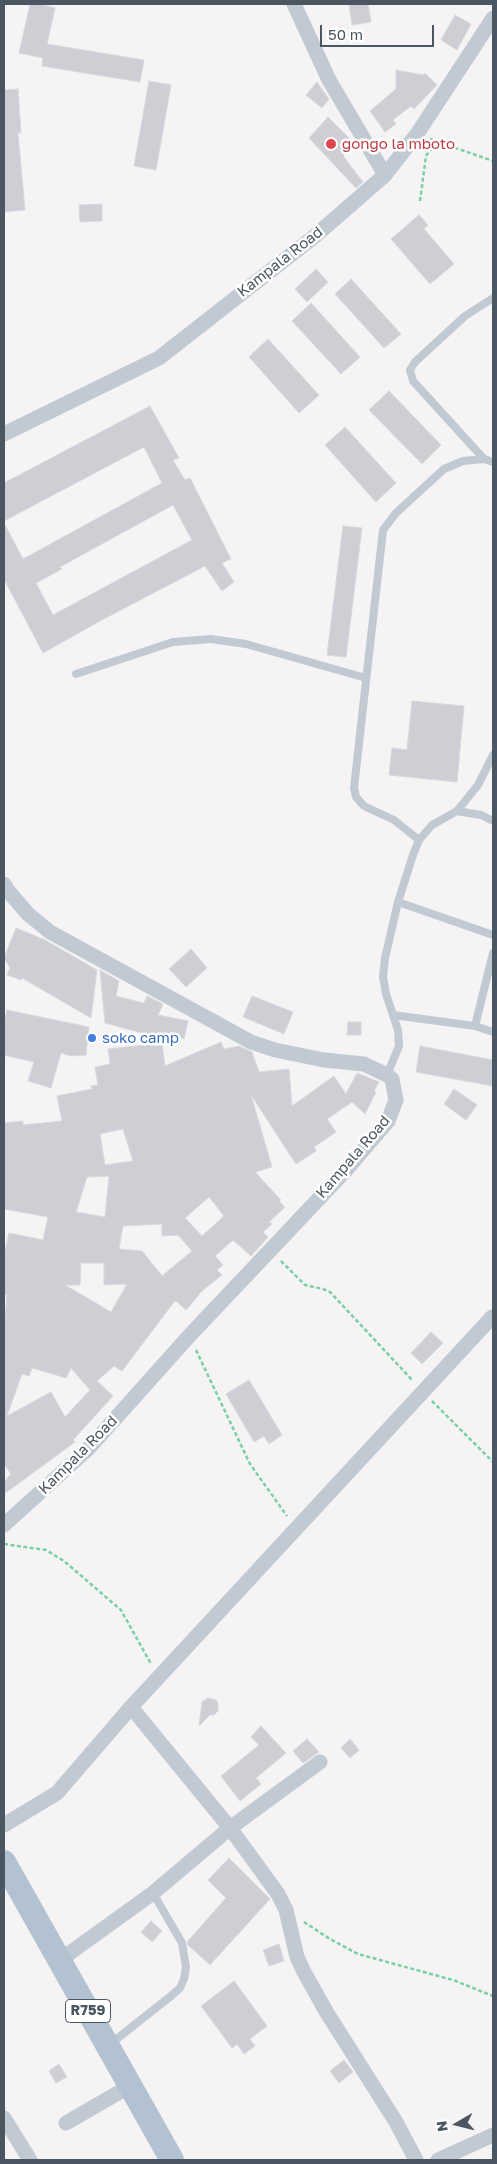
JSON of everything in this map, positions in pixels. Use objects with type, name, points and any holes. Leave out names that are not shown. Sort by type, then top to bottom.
[{"type":"main road","name":"R759","points":[[4,1862],[172,2160]]},
{"type":"street","points":[[294,4],[329,80],[386,175]]},
{"type":"street","name":"Kampala Road","points":[[4,434],[159,358],[315,236],[386,175],[417,134],[493,18]]},
{"type":"street","points":[[4,884],[8,892],[28,914],[50,932],[251,1042],[275,1050],[324,1060],[364,1064],[387,1075]]},
{"type":"street","name":"Kampala Road","points":[[4,1525],[88,1449],[269,1249],[347,1169],[388,1121],[396,1100],[392,1079],[387,1075]]},
{"type":"street","points":[[4,1825],[57,1793],[131,1707],[492,1318]]},
{"type":"street","points":[[131,1707],[230,1828],[278,1894],[286,1910],[297,1957],[304,1972],[327,2013],[396,2122],[416,2160]]},
{"type":"street","points":[[60,1960],[153,1892],[230,1828],[320,1762]]},
{"type":"street","points":[[66,2123],[130,2086]]},
{"type":"street","points":[[4,2118],[30,2160]]},
{"type":"street","points":[[438,2160],[493,2135]]},
{"type":"lane","points":[[484,459],[413,381],[410,370],[415,362],[465,316],[493,298]]},
{"type":"lane","points":[[419,840],[394,820],[364,806],[356,797],[354,788],[383,530],[396,513],[444,469],[463,461],[484,459],[493,462]]},
{"type":"lane","points":[[76,674],[173,642],[211,639],[246,644],[366,678]]},
{"type":"lane","points":[[387,1075],[398,1046],[398,1030],[386,994],[383,977],[385,958],[398,902],[419,840],[432,825],[457,811],[478,785],[493,755]]},
{"type":"lane","points":[[457,811],[481,815],[493,821]]},
{"type":"lane","points":[[398,902],[493,935]]},
{"type":"lane","points":[[475,1026],[493,953]]},
{"type":"lane","points":[[393,1015],[475,1026],[493,1032]]},
{"type":"lane","points":[[108,2046],[171,1996],[180,1988],[184,1979],[186,1967],[182,1943],[153,1892]]},
{"type":"path","points":[[417,134],[493,161]]},
{"type":"path","points":[[420,201],[426,156],[430,150],[443,144]]},
{"type":"path","points":[[269,1249],[305,1285],[330,1292],[422,1392],[493,1462]]},
{"type":"path","points":[[190,1335],[250,1464],[297,1529]]},
{"type":"path","points":[[4,1544],[46,1550],[64,1561],[113,1602],[127,1617],[158,1679]]},
{"type":"path","points":[[286,1910],[330,1939],[358,1954],[453,1980],[493,1996]]},
{"type":"building","points":[[30,4],[40,4],[55,8],[47,44],[144,60],[140,82],[42,66],[43,58],[19,53]]},
{"type":"building","points":[[349,4],[368,4],[371,22],[352,25]]},
{"type":"building","points":[[455,15],[471,24],[457,50],[441,40]]},
{"type":"building","points":[[396,70],[423,75],[425,73],[437,85],[414,109],[411,106],[393,120],[396,124],[385,132],[370,111],[396,89]]},
{"type":"building","points":[[149,81],[171,85],[156,170],[134,166]]},
{"type":"building","points":[[317,82],[329,99],[322,108],[306,95]]},
{"type":"building","points":[[18,89],[21,133],[18,133],[25,210],[4,212],[4,90]]},
{"type":"building","points":[[328,117],[355,144],[343,156],[363,182],[356,188],[309,138]]},
{"type":"building","points":[[102,204],[102,221],[80,222],[79,205]]},
{"type":"building","points":[[419,215],[428,225],[424,229],[454,264],[430,284],[391,239]]},
{"type":"building","points":[[316,269],[328,282],[307,302],[295,289]]},
{"type":"building","points":[[351,279],[401,334],[384,348],[335,294]]},
{"type":"building","points":[[311,303],[360,357],[341,374],[292,321]]},
{"type":"building","points":[[268,339],[319,395],[299,413],[249,357]]},
{"type":"building","points":[[389,391],[441,445],[422,464],[369,410]]},
{"type":"building","points":[[150,406],[179,458],[173,460],[185,480],[190,478],[231,559],[222,563],[234,582],[222,591],[205,566],[43,653],[4,579],[4,523],[23,559],[162,483],[144,447],[4,521],[4,483]],"holes":[[[173,505],[192,540],[53,615],[36,583],[62,569],[60,567]]]},
{"type":"building","points":[[345,427],[396,483],[376,502],[325,445]]},
{"type":"building","points":[[343,526],[362,528],[346,657],[327,655]]},
{"type":"building","points":[[412,701],[464,706],[457,782],[389,775],[392,748],[407,750]]},
{"type":"building","points":[[16,928],[45,940],[97,970],[91,1018],[22,978],[21,980],[7,975],[10,968],[4,958]]},
{"type":"building","points":[[191,949],[207,968],[186,987],[169,969]]},
{"type":"building","points":[[100,970],[119,981],[116,996],[144,1003],[147,996],[163,1004],[158,1015],[188,1021],[184,1039],[161,1034],[161,1038],[105,1023]]},
{"type":"building","points":[[252,996],[293,1012],[284,1034],[243,1017]]},
{"type":"building","points":[[7,1010],[89,1027],[86,1055],[71,1056],[61,1053],[51,1088],[28,1081],[34,1062],[4,1055],[4,1022]]},
{"type":"building","points":[[348,1022],[361,1022],[361,1035],[347,1035]]},
{"type":"building","points":[[221,1042],[224,1049],[239,1046],[252,1052],[259,1072],[289,1069],[292,1106],[334,1076],[346,1094],[357,1073],[379,1082],[365,1114],[352,1102],[327,1119],[336,1132],[314,1147],[316,1151],[296,1164],[251,1095],[272,1167],[255,1172],[281,1200],[279,1201],[285,1207],[269,1222],[272,1224],[263,1232],[268,1237],[251,1256],[233,1240],[215,1256],[223,1265],[217,1270],[222,1275],[202,1291],[186,1310],[176,1301],[174,1302],[122,1371],[114,1366],[97,1381],[113,1396],[73,1440],[75,1442],[4,1494],[4,1482],[11,1474],[4,1464],[4,1330],[7,1295],[4,1294],[4,1256],[9,1233],[43,1240],[48,1217],[4,1209],[4,1123],[23,1121],[23,1125],[62,1121],[57,1096],[92,1089],[91,1086],[98,1085],[95,1067],[110,1064],[108,1049],[162,1043],[165,1066]],"holes":[[[123,1129],[133,1161],[105,1165],[100,1134]],[[109,1176],[105,1217],[76,1212],[87,1177]],[[209,1197],[224,1216],[202,1236],[185,1218]],[[162,1224],[162,1236],[178,1235],[192,1251],[163,1277],[142,1251],[119,1249],[123,1226]],[[81,1263],[104,1263],[104,1285],[127,1284],[111,1312],[65,1285],[80,1285]],[[32,1368],[66,1378],[71,1368],[90,1390],[65,1417],[51,1392],[7,1416],[22,1374],[29,1376]]]},
{"type":"building","points":[[420,1046],[493,1060],[493,1086],[416,1072]]},
{"type":"building","points":[[454,1089],[477,1105],[466,1120],[444,1104]]},
{"type":"building","points":[[431,1332],[443,1343],[422,1364],[411,1353]]},
{"type":"building","points":[[249,1380],[282,1435],[269,1444],[264,1436],[254,1442],[226,1394]]},
{"type":"building","points":[[208,1698],[216,1700],[218,1711],[214,1715],[210,1715],[199,1726],[202,1702]]},
{"type":"building","points":[[261,1726],[286,1753],[256,1778],[261,1784],[240,1801],[221,1776],[259,1745],[251,1737]]},
{"type":"building","points":[[307,1739],[319,1752],[303,1763],[293,1751]]},
{"type":"building","points":[[350,1739],[359,1750],[350,1758],[341,1748]]},
{"type":"building","points":[[229,1858],[270,1899],[210,1965],[187,1942],[226,1898],[208,1880]]},
{"type":"building","points":[[151,1921],[162,1931],[152,1942],[141,1932]]},
{"type":"building","points":[[279,1944],[284,1961],[269,1966],[263,1950]]},
{"type":"building","points":[[234,1981],[267,2026],[250,2039],[255,2046],[244,2054],[237,2044],[232,2048],[201,2006]]},
{"type":"building","points":[[344,2060],[353,2072],[339,2083],[330,2071]]},
{"type":"building","points":[[59,2064],[67,2077],[56,2083],[49,2071]]},
{"type":"place","name":"gongo la mboto","points":[[331,144]]},
{"type":"place","name":"soko camp","points":[[92,1038]]}]
